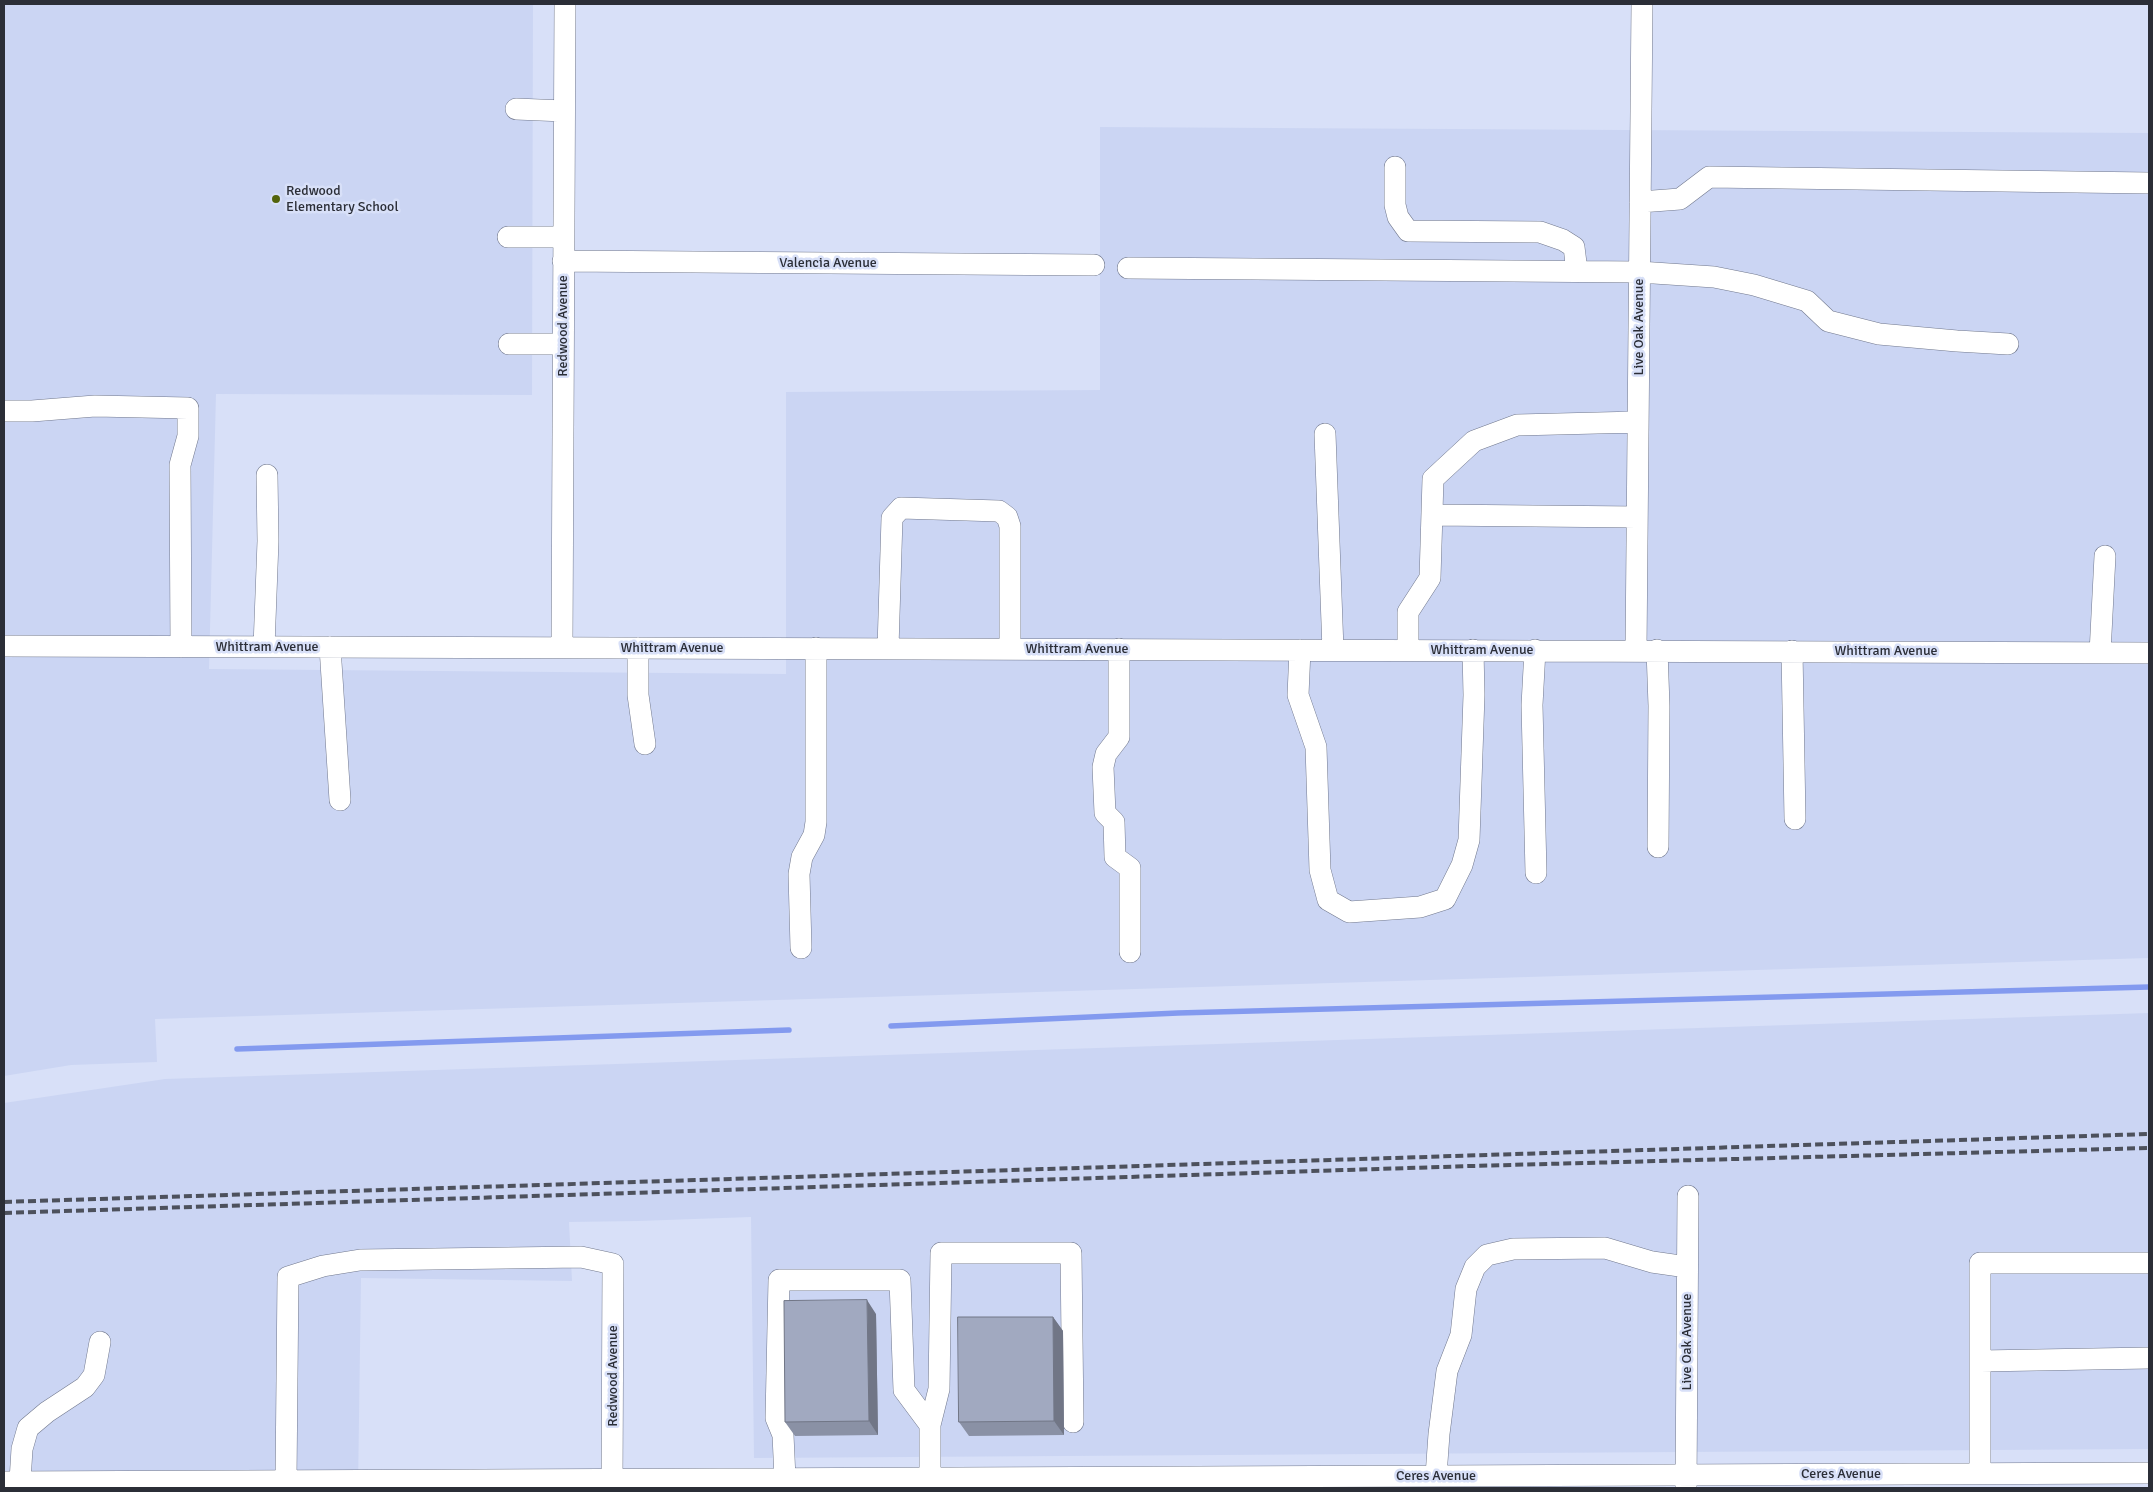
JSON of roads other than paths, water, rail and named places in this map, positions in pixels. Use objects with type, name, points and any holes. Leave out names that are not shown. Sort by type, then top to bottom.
[{"type":"street","name":"Redwood Avenue","points":[[562,648],[565,4]]},
{"type":"street","name":"Live Oak Avenue","points":[[1642,4],[1637,517],[1646,650],[1659,706],[1658,847]]},
{"type":"street","points":[[516,109],[564,111]]},
{"type":"street","points":[[1395,168],[1395,205],[1398,217],[1408,231],[1540,232],[1563,240],[1574,247],[1577,271]]},
{"type":"street","points":[[1640,202],[1680,199],[1709,177],[2149,183]]},
{"type":"street","points":[[508,237],[563,237]]},
{"type":"street","name":"Valencia Avenue","points":[[563,261],[1094,265]]},
{"type":"street","points":[[1128,268],[1577,271],[1714,276],[1807,301],[1828,321],[1879,334],[1957,342],[2008,344]]},
{"type":"street","points":[[509,344],[563,344]]},
{"type":"street","points":[[4,411],[94,406],[188,408],[188,436],[180,465],[181,647]]},
{"type":"street","points":[[1408,650],[1408,612],[1430,578],[1433,479],[1474,441],[1517,425],[1638,422]]},
{"type":"street","points":[[1325,434],[1333,650]]},
{"type":"street","points":[[264,647],[268,541],[267,476]]},
{"type":"street","points":[[888,648],[892,518],[901,508],[920,508],[999,511],[1007,517],[1010,526],[1010,649]]},
{"type":"street","points":[[1432,515],[1637,517]]},
{"type":"street","points":[[2100,652],[2105,556]]},
{"type":"street","name":"Whittram Avenue","points":[[4,646],[2149,653]]},
{"type":"street","points":[[330,647],[340,800]]},
{"type":"street","points":[[638,648],[638,695],[645,744]]},
{"type":"street","points":[[802,948],[800,874],[802,857],[812,840],[816,822],[816,648]]},
{"type":"street","points":[[1119,649],[1119,737],[1106,754],[1103,767],[1105,813],[1114,822],[1115,857],[1130,868],[1130,952]]},
{"type":"street","points":[[1300,650],[1298,695],[1316,747],[1320,870],[1328,900],[1348,912],[1420,907],[1445,899],[1462,865],[1469,840],[1474,695],[1473,650]]},
{"type":"street","points":[[1535,650],[1532,705],[1536,873]]},
{"type":"street","points":[[1792,651],[1795,819]]},
{"type":"street","name":"Live Oak Avenue","points":[[1686,1481],[1688,1196]]},
{"type":"street","points":[[1436,1476],[1439,1434],[1448,1372],[1461,1335],[1466,1289],[1475,1267],[1487,1255],[1513,1249],[1605,1248],[1652,1262],[1687,1266]]},
{"type":"street","points":[[940,1481],[930,1425],[939,1389],[941,1253],[1071,1253],[1073,1422]]},
{"type":"street","name":"Redwood Avenue","points":[[286,1480],[288,1277],[323,1266],[360,1260],[581,1257],[613,1264],[612,1484]]},
{"type":"street","points":[[1980,1474],[1980,1263],[2149,1262]]},
{"type":"street","points":[[785,1478],[784,1435],[776,1418],[779,1280],[900,1280],[904,1390],[930,1425]]},
{"type":"street","points":[[12,1482],[28,1428],[47,1412],[85,1387],[94,1375],[100,1342]]},
{"type":"street","points":[[1981,1361],[2149,1358]]},
{"type":"street","name":"Ceres Avenue","points":[[12,1482],[286,1480],[450,1484],[612,1484],[785,1478],[940,1481],[1436,1476],[1686,1481],[1980,1474],[2149,1473]]},
{"type":"waterway","points":[[891,1026],[1178,1013],[2149,987]]},
{"type":"waterway","points":[[237,1049],[789,1030]]},
{"type":"railway","points":[[4,1202],[2149,1134]]},
{"type":"railway","points":[[4,1213],[1471,1166],[2149,1148]]},
{"type":"place","name":"Redwood Elementary School","points":[[276,199]]}]
